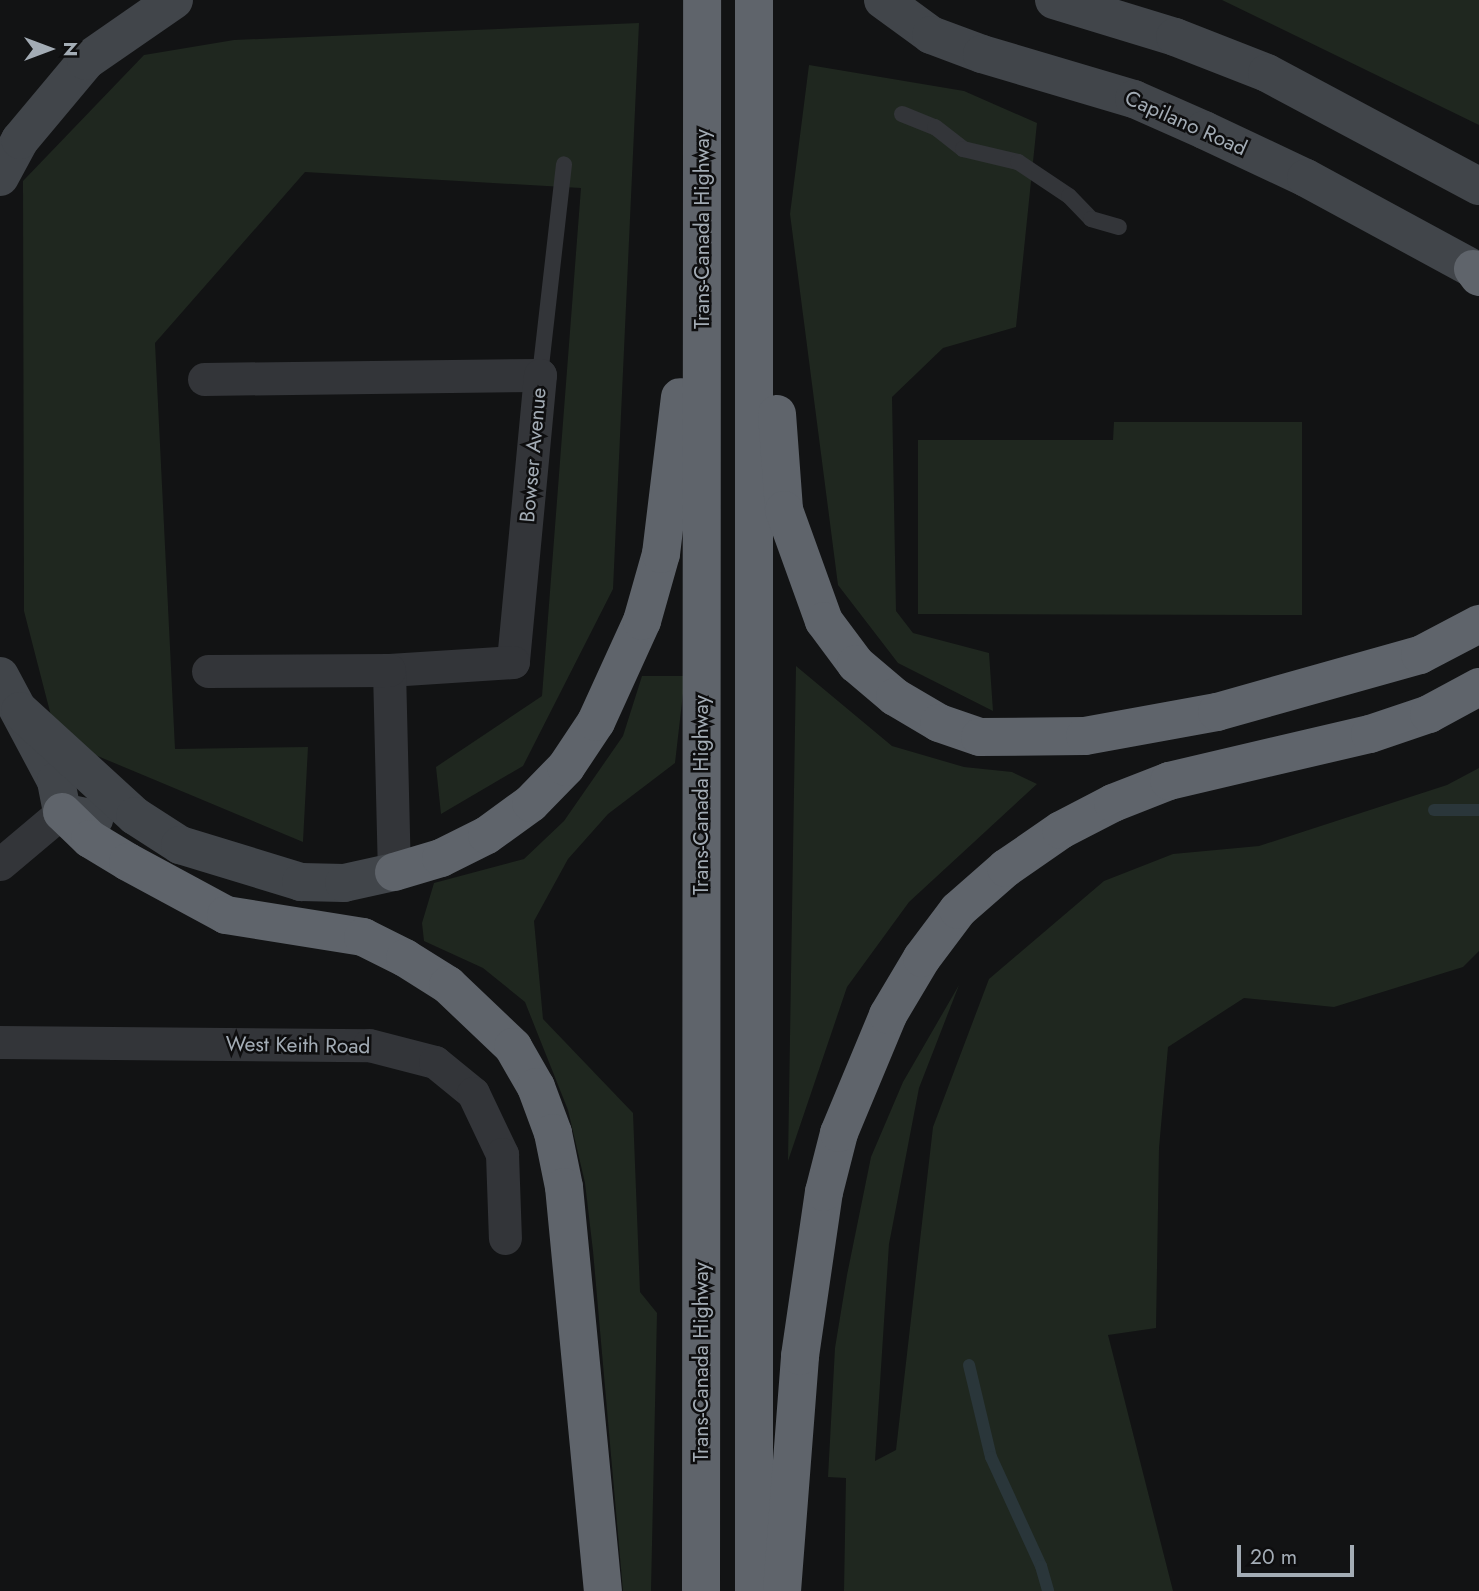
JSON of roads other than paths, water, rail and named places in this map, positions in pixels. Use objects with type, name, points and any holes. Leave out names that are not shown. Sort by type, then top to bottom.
[{"type":"highway","name":"Trans-Canada Highway","points":[[701,1591],[702,0]]},
{"type":"highway","points":[[754,0],[754,1591]]},
{"type":"highway","points":[[394,872],[464,846],[531,803],[566,767],[620,677],[661,554],[679,413],[702,140]]},
{"type":"highway","points":[[754,140],[785,510],[824,621],[856,664],[895,697],[939,723],[980,737],[1085,736],[1217,712],[1290,694],[1420,656],[1479,624]]},
{"type":"highway","points":[[782,1591],[800,1356],[811,1260],[839,1133],[888,1015],[922,958],[958,910],[1061,830],[1113,803],[1169,781],[1370,734],[1429,713],[1479,687]]},
{"type":"highway","points":[[62,812],[90,839],[226,915],[363,937],[405,958],[448,985],[513,1047],[536,1087],[553,1133],[564,1187],[603,1591]]},
{"type":"main road","points":[[0,177],[20,140],[86,61],[174,0]]},
{"type":"main road","name":"Capilano Road","points":[[883,0],[931,35],[982,54],[1135,99],[1204,130],[1306,177],[1477,273]]},
{"type":"main road","points":[[1054,0],[1175,37],[1267,73],[1479,186]]},
{"type":"main road","points":[[0,676],[56,781],[62,812],[90,817],[145,846],[180,845]]},
{"type":"main road","points":[[20,711],[135,816],[180,845],[301,882],[344,883],[394,872]]},
{"type":"street","name":"Bowser Avenue","points":[[204,379],[540,375],[513,662],[389,670],[208,671]]},
{"type":"street","points":[[389,670],[394,872]]},
{"type":"street","points":[[0,864],[62,812]]},
{"type":"street","name":"West Keith Road","points":[[0,1042],[369,1045],[435,1062],[473,1093],[502,1154],[505,1238]]},
{"type":"lane","points":[[902,114],[935,127],[963,149],[1018,162],[1069,196],[1091,219],[1119,228]]},
{"type":"lane","points":[[540,375],[564,164]]},
{"type":"waterway","points":[[1434,810],[1479,810]]},
{"type":"waterway","points":[[969,1365],[991,1457],[1041,1566],[1048,1591]]}]
